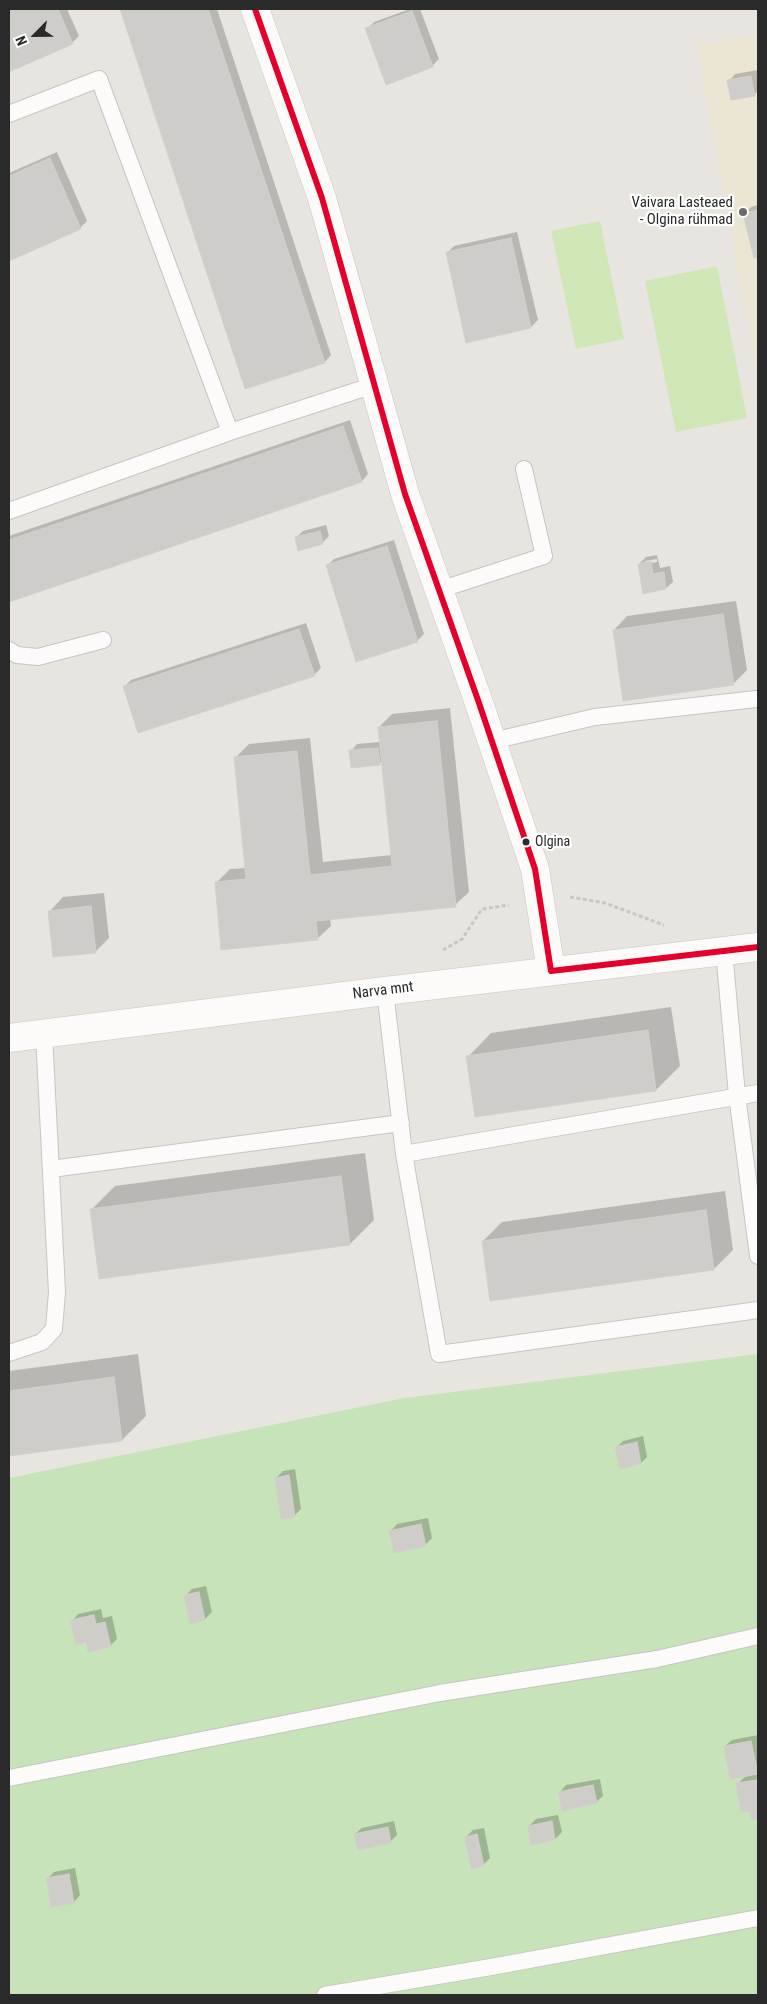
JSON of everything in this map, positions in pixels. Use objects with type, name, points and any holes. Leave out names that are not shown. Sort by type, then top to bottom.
[{"type":"street","points":[[255,9],[322,198],[405,494],[535,868],[551,971]]},
{"type":"street","name":"Narva mnt","points":[[9,1038],[758,947]]},
{"type":"lane","points":[[9,114],[99,79],[230,432]]},
{"type":"lane","points":[[9,511],[230,432],[374,384]]},
{"type":"lane","points":[[439,590],[544,556],[524,469]]},
{"type":"lane","points":[[9,650],[17,656],[38,657],[102,640]]},
{"type":"lane","points":[[492,741],[595,717],[756,699]]},
{"type":"lane","points":[[724,951],[738,1095],[758,1256]]},
{"type":"lane","points":[[385,991],[404,1154],[439,1354],[758,1310]]},
{"type":"lane","points":[[9,1353],[42,1342],[54,1329],[57,1292],[44,1034]]},
{"type":"lane","points":[[404,1154],[758,1093]]},
{"type":"lane","points":[[51,1169],[401,1123]]},
{"type":"lane","points":[[9,1778],[440,1693],[657,1659],[758,1636]]},
{"type":"lane","points":[[325,1995],[758,1918]]},
{"type":"path","points":[[434,952],[443,950],[462,939],[482,909],[568,896],[605,903],[668,927]]},
{"type":"shaded area","name":"Vaivara Lasteaed - Olgina rühmad","points":[[758,34],[758,379],[696,45]]},
{"type":"green space","points":[[600,221],[624,339],[576,349],[551,231]]},
{"type":"green space","points":[[717,266],[747,418],[676,432],[645,281]]},
{"type":"green space","points":[[758,1354],[758,1995],[9,1995],[9,1478],[405,1398]]},
{"type":"building","points":[[15,9],[58,9],[73,44],[9,72],[9,12]]},
{"type":"building","points":[[120,9],[208,9],[325,363],[245,389]]},
{"type":"building","points":[[412,11],[433,67],[386,85],[365,28]]},
{"type":"building","points":[[751,76],[755,96],[731,100],[727,80]]},
{"type":"building","points":[[50,158],[81,229],[9,261],[9,176]]},
{"type":"building","points":[[758,210],[758,257],[754,258],[743,213]]},
{"type":"building","points":[[511,238],[531,328],[466,343],[446,252]]},
{"type":"building","points":[[343,426],[362,482],[9,602],[9,540]]},
{"type":"building","points":[[320,531],[323,544],[298,551],[295,537]]},
{"type":"building","points":[[387,546],[418,642],[356,662],[326,565]]},
{"type":"building","points":[[651,561],[653,574],[664,572],[666,589],[643,594],[638,564]]},
{"type":"building","points":[[723,614],[734,685],[623,701],[613,630]]},
{"type":"building","points":[[299,629],[315,676],[138,733],[123,686]]},
{"type":"building","points":[[437,721],[456,907],[316,921],[318,940],[221,950],[215,882],[246,879],[234,757],[297,751],[310,875],[392,866],[378,727]]},
{"type":"building","points":[[378,748],[380,765],[351,768],[349,750]]},
{"type":"building","points":[[91,906],[96,953],[53,957],[48,911]]},
{"type":"building","points":[[648,1030],[656,1091],[475,1117],[466,1056]]},
{"type":"building","points":[[341,1176],[350,1245],[99,1279],[90,1209]]},
{"type":"building","points":[[706,1210],[714,1270],[490,1301],[482,1241]]},
{"type":"building","points":[[114,1377],[122,1441],[9,1456],[9,1391]]},
{"type":"building","points":[[637,1442],[641,1464],[620,1469],[615,1447]]},
{"type":"building","points":[[289,1475],[295,1517],[281,1519],[275,1478]]},
{"type":"building","points":[[421,1524],[426,1546],[394,1553],[389,1531]]},
{"type":"building","points":[[199,1592],[205,1620],[190,1624],[184,1595]]},
{"type":"building","points":[[94,1615],[96,1624],[105,1622],[111,1647],[88,1652],[86,1642],[76,1645],[70,1620]]},
{"type":"building","points":[[751,1741],[758,1774],[730,1779],[724,1746]]},
{"type":"building","points":[[757,1780],[758,1819],[751,1820],[750,1811],[741,1812],[736,1783]]},
{"type":"building","points":[[593,1785],[597,1803],[562,1811],[558,1792]]},
{"type":"building","points":[[552,1821],[555,1840],[531,1845],[528,1826]]},
{"type":"building","points":[[388,1827],[391,1843],[358,1850],[354,1834]]},
{"type":"building","points":[[477,1834],[484,1866],[471,1869],[465,1837]]},
{"type":"building","points":[[69,1874],[74,1903],[51,1907],[46,1878]]},
{"type":"transit line","points":[[255,9],[322,198],[405,494],[535,869],[551,971]]},
{"type":"transit line","points":[[551,971],[758,947]]},
{"type":"place","name":"Vaivara Lasteaed - Olgina rühmad","points":[[743,212]]},
{"type":"place","name":"Olgina","points":[[526,842]]}]
